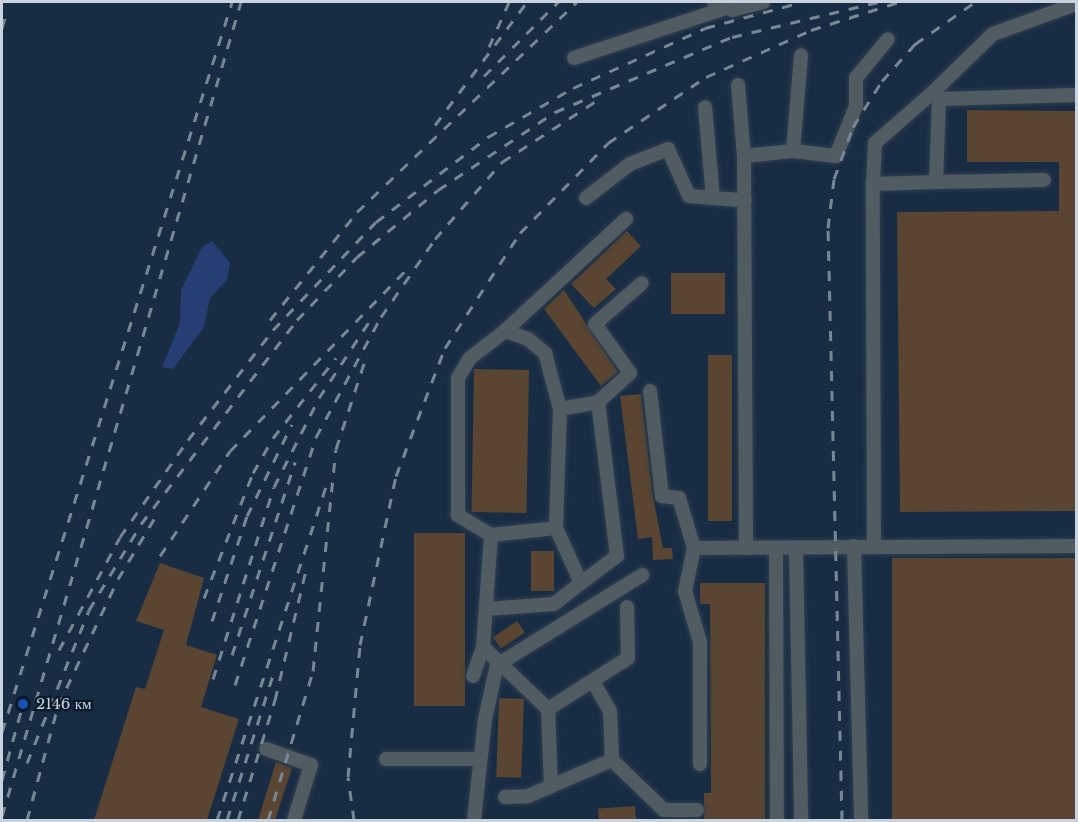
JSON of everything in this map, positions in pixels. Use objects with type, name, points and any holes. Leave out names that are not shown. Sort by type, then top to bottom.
[{"type":"street","points":[[574,58],[719,5],[763,2]]},
{"type":"street","points":[[874,546],[873,184],[875,143],[935,96],[993,34],[1077,4]]},
{"type":"street","points":[[744,156],[793,151],[836,156],[856,106],[856,78],[888,39]]},
{"type":"street","points":[[793,151],[801,55]]},
{"type":"street","points":[[738,85],[745,200],[746,548]]},
{"type":"street","points":[[935,96],[1077,95]]},
{"type":"street","points":[[935,96],[936,182]]},
{"type":"street","points":[[705,107],[713,198]]},
{"type":"street","points":[[586,198],[630,164],[668,149],[689,195],[745,200]]},
{"type":"street","points":[[873,184],[1044,180]]},
{"type":"street","points":[[556,528],[491,535],[458,516],[458,378],[470,358],[505,331],[626,219]]},
{"type":"street","points":[[560,409],[598,402],[630,373],[595,324],[642,283]]},
{"type":"street","points":[[505,331],[528,339],[545,353],[560,409],[556,528],[581,583]]},
{"type":"street","points":[[650,391],[662,496],[679,498],[694,548],[685,591],[700,642],[700,764]]},
{"type":"street","points":[[486,609],[554,604],[617,556],[598,402]]},
{"type":"street","points":[[473,676],[483,647],[491,535]]},
{"type":"street","points":[[854,546],[861,820]]},
{"type":"street","points":[[694,548],[1077,546]]},
{"type":"street","points":[[776,549],[777,820]]},
{"type":"street","points":[[796,549],[801,820]]},
{"type":"street","points":[[474,820],[480,759],[497,665],[642,575]]},
{"type":"street","points":[[548,709],[628,658],[627,607]]},
{"type":"street","points":[[483,647],[497,665],[548,709],[551,786]]},
{"type":"street","points":[[593,681],[610,711],[612,760],[664,810],[697,810]]},
{"type":"street","points":[[266,749],[311,765],[294,820]]},
{"type":"street","points":[[386,759],[480,759]]},
{"type":"street","points":[[505,797],[528,796],[612,760]]},
{"type":"shaded area","points":[[2,2],[1076,2],[1076,820],[2,820]]},
{"type":"water","points":[[212,241],[230,263],[227,280],[210,298],[204,327],[173,369],[162,367],[180,323],[181,290],[202,247]]},
{"type":"building","points":[[967,110],[1077,111],[1077,511],[900,512],[897,212],[1059,211],[1059,162],[967,162]]},
{"type":"building","points":[[627,231],[641,246],[606,279],[616,289],[594,308],[571,284]]},
{"type":"building","points":[[671,273],[725,273],[725,314],[671,314]]},
{"type":"building","points":[[564,290],[618,372],[601,386],[544,309]]},
{"type":"building","points":[[708,355],[732,355],[732,521],[708,521]]},
{"type":"building","points":[[474,369],[529,370],[526,513],[472,512]]},
{"type":"building","points":[[641,394],[653,497],[663,548],[672,548],[673,559],[653,560],[652,537],[638,539],[620,396]]},
{"type":"building","points":[[414,533],[465,533],[465,706],[414,706]]},
{"type":"building","points":[[531,551],[554,551],[554,591],[531,591]]},
{"type":"building","points":[[892,558],[1076,558],[1076,820],[892,820]]},
{"type":"building","points":[[160,563],[204,578],[186,645],[217,655],[201,707],[239,719],[207,820],[94,820],[136,687],[145,689],[164,630],[136,621]]},
{"type":"building","points":[[700,583],[765,583],[765,820],[704,820],[704,793],[711,793],[710,604],[700,604]]},
{"type":"building","points":[[517,621],[525,633],[501,649],[493,637]]},
{"type":"building","points":[[499,698],[524,699],[521,778],[496,777]]},
{"type":"building","points":[[276,762],[292,768],[275,820],[258,820]]},
{"type":"building","points":[[635,806],[636,820],[599,820],[598,809]]},
{"type":"railway","points":[[2,732],[232,2]]},
{"type":"railway","points":[[2,816],[241,2]]},
{"type":"railway","points":[[489,47],[509,2]]},
{"type":"railway","points":[[435,125],[527,2]]},
{"type":"railway","points":[[484,76],[558,2]]},
{"type":"railway","points":[[270,320],[357,212],[577,2]]},
{"type":"railway","points":[[59,650],[120,537],[188,440],[273,330],[376,222],[488,137],[573,88],[705,28],[802,2]]},
{"type":"railway","points":[[27,763],[89,610],[141,524],[297,320],[357,257],[438,190],[555,112],[732,37],[878,2]]},
{"type":"railway","points":[[354,820],[348,777],[360,645],[396,476],[445,348],[520,233],[608,143],[706,77],[811,30],[899,2]]},
{"type":"railway","points":[[842,820],[828,228],[834,179],[853,127],[882,81],[915,44],[975,2]]},
{"type":"railway","points":[[2,28],[6,14]]},
{"type":"railway","points":[[235,685],[316,437],[381,317],[435,239],[502,162],[602,97]]},
{"type":"railway","points":[[160,556],[230,451],[404,272]]},
{"type":"railway","points":[[213,679],[274,487],[319,398],[369,322]]},
{"type":"railway","points":[[268,820],[313,671],[336,449],[367,354]]},
{"type":"railway","points":[[204,598],[253,473],[273,438],[336,358]]},
{"type":"railway","points":[[212,621],[247,516],[292,424]]},
{"type":"railway","points":[[232,655],[295,462]]},
{"type":"railway","points":[[217,820],[326,487]]},
{"type":"railway","points":[[27,820],[58,706],[118,579],[157,514]]},
{"type":"railway","points":[[238,820],[275,700],[307,566]]},
{"type":"railway","points":[[227,820],[275,669]]},
{"type":"railway","points":[[2,780],[23,704]]},
{"type":"place","name":"2146 км","points":[[23,704]]}]
